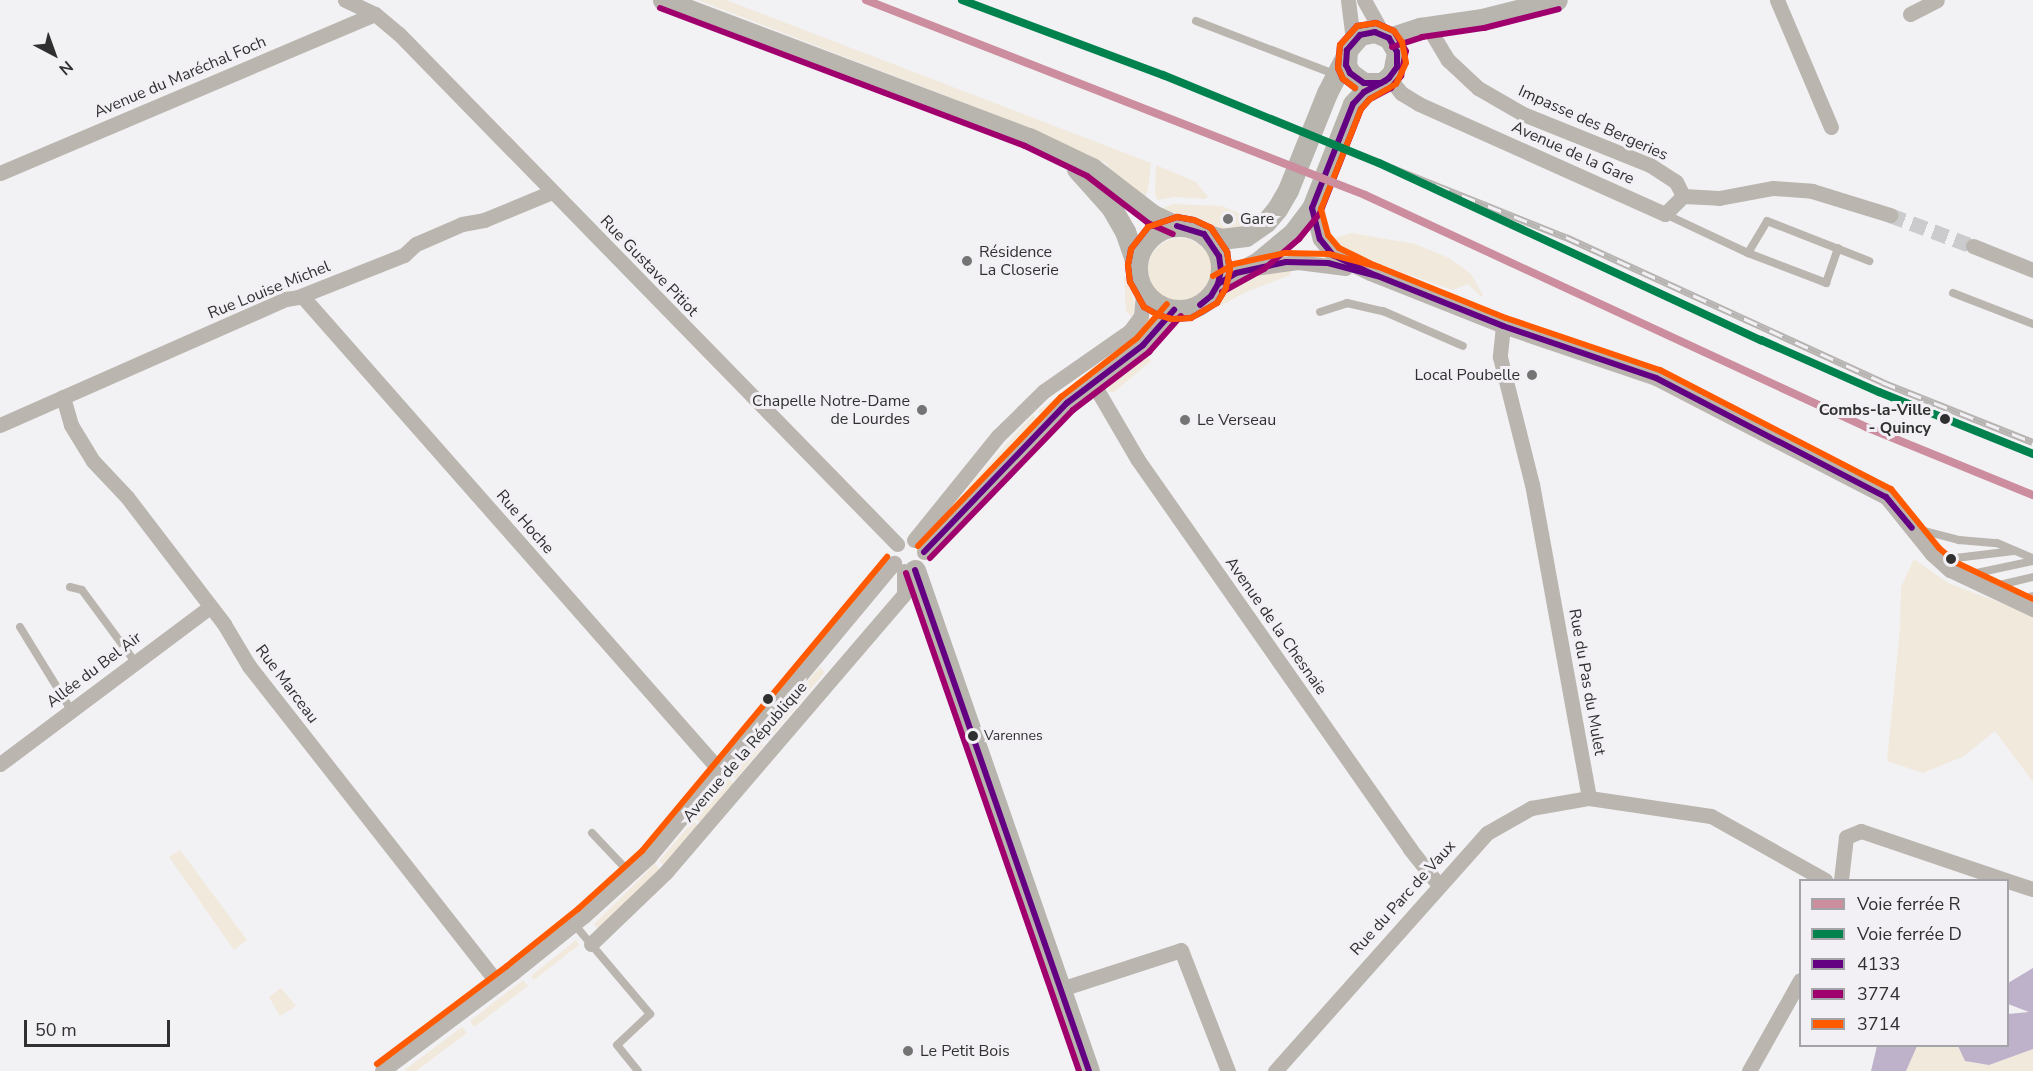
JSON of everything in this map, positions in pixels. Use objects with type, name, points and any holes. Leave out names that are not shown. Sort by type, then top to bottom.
[{"type":"main road","points":[[663,0],[1029,138],[1066,158],[1092,168],[1153,216],[1221,239],[1246,236],[1266,222],[1288,190],[1340,66],[1367,32],[1386,36],[1420,28],[1482,19],[1557,0]]},
{"type":"main road","points":[[1066,158],[1111,207],[1125,231],[1143,291],[1162,307],[1188,310],[1200,305],[1211,296],[1227,278],[1278,246],[1312,208],[1353,104],[1364,92],[1389,74],[1410,49],[1434,37],[1482,19]]},
{"type":"main road","points":[[1340,66],[1356,79],[1372,84],[1389,74],[1397,52],[1386,36]]},
{"type":"main road","points":[[1137,265],[1140,253],[1154,234],[1177,226]]},
{"type":"main road","points":[[1203,234],[1213,244],[1219,256],[1221,270],[1227,278]]},
{"type":"main road","points":[[910,559],[1089,1071]]},
{"type":"street","name":"Rue Gustave Pitiot","points":[[345,0],[375,14],[399,34],[897,544],[892,553],[910,559]]},
{"type":"street","points":[[1340,66],[1348,0]]},
{"type":"street","points":[[1364,0],[1386,36]]},
{"type":"street","points":[[1777,0],[1831,127]]},
{"type":"street","points":[[1910,14],[1937,0]]},
{"type":"street","name":"Avenue du Maréchal Foch","points":[[0,174],[375,14]]},
{"type":"street","name":"Impasse des Bergeries","points":[[1434,37],[1448,60],[1485,92],[1523,114],[1650,165],[1676,182],[1683,196]]},
{"type":"street","name":"Avenue de la Gare","points":[[1389,74],[1401,93],[1419,104],[1665,214]]},
{"type":"street","points":[[1665,214],[1683,196],[1719,198],[1773,188],[1812,191],[1890,215]]},
{"type":"street","name":"Rue Louise Michel","points":[[0,425],[286,299],[302,296],[404,255],[416,244],[462,224],[484,220],[552,192]]},
{"type":"street","points":[[1312,208],[1317,230],[1326,248],[1333,255],[1370,273],[1503,326],[1656,378],[1886,497],[1938,561],[1961,576],[2033,609]]},
{"type":"street","points":[[1973,246],[2033,270]]},
{"type":"street","points":[[1227,278],[1261,266],[1298,262],[1328,264],[1370,273]]},
{"type":"street","name":"Avenue de la République","points":[[591,944],[666,872],[904,594],[910,559],[998,436],[1044,391],[1130,331],[1141,316],[1143,291]]},
{"type":"street","name":"Rue Hoche","points":[[302,296],[721,772]]},
{"type":"street","name":"Avenue de la République","points":[[382,1071],[574,924],[649,857],[721,772],[910,559],[1067,403],[1143,345],[1173,310]]},
{"type":"street","name":"Rue du Pas du Mulet","points":[[1503,326],[1500,357],[1532,484],[1589,798]]},
{"type":"street","name":"Avenue de la Chesnaie","points":[[1093,383],[1138,460],[1410,849],[1438,884]]},
{"type":"street","name":"Rue Marceau","points":[[63,397],[71,425],[93,461],[127,497],[224,624],[249,666],[498,984]]},
{"type":"street","name":"Allée du Bel Air","points":[[0,764],[210,607]]},
{"type":"street","points":[[1589,798],[1711,816],[1823,879]]},
{"type":"street","name":"Rue du Parc de Vaux","points":[[1275,1071],[1438,884],[1487,833],[1531,808],[1589,798]]},
{"type":"street","points":[[1841,879],[1846,837],[1861,831],[2001,879]]},
{"type":"street","points":[[2009,882],[2033,889]]},
{"type":"street","points":[[1061,989],[1181,950],[1228,1071]]},
{"type":"street","points":[[1749,1071],[1799,982]]},
{"type":"lane","points":[[1196,21],[1340,66]]},
{"type":"lane","name":"Avenue de la Gare","points":[[1665,214],[1748,254],[1826,283],[1838,248]]},
{"type":"lane","points":[[1748,254],[1767,221],[1869,261]]},
{"type":"lane","points":[[1953,293],[2033,324]]},
{"type":"lane","points":[[1320,312],[1347,303],[1383,311],[1463,346]]},
{"type":"lane","points":[[1912,528],[1959,540],[1997,543],[2033,560]]},
{"type":"lane","points":[[1938,561],[2015,551]]},
{"type":"lane","points":[[1961,576],[2033,560]]},
{"type":"lane","points":[[1987,588],[2033,577]]},
{"type":"lane","points":[[70,587],[82,590],[135,662]]},
{"type":"lane","points":[[2015,600],[2033,596]]},
{"type":"lane","points":[[20,627],[71,710]]},
{"type":"lane","points":[[592,833],[630,873]]},
{"type":"lane","points":[[574,924],[650,1014],[616,1045],[638,1071]]},
{"type":"shaded area","points":[[698,0],[726,0],[1151,163],[1148,190],[1144,199],[1105,169],[1108,165],[1102,161],[1099,165],[1035,130]]},
{"type":"shaded area","points":[[1156,165],[1196,182],[1208,197],[1204,199],[1175,197],[1158,200],[1155,195]]},
{"type":"shaded area","points":[[1173,204],[1222,206],[1241,214],[1262,217],[1239,233],[1207,227],[1187,219],[1175,219],[1159,210]]},
{"type":"shaded area","points":[[1352,233],[1415,244],[1449,258],[1471,274],[1483,295],[1481,297],[1468,284],[1453,290],[1352,255],[1336,246],[1331,239]]},
{"type":"shaded area","points":[[1180,238],[1198,244],[1206,252],[1212,270],[1206,288],[1198,296],[1180,302],[1162,296],[1154,288],[1148,270],[1154,252],[1162,244]]},
{"type":"shaded area","points":[[1292,269],[1290,275],[1246,292],[1220,306],[1220,302],[1232,286],[1257,274]]},
{"type":"shaded area","points":[[1127,276],[1135,305],[1132,317],[1126,311],[1124,277]]},
{"type":"shaded area","points":[[1129,342],[1135,342],[1134,348],[1042,417],[1038,411]]},
{"type":"shaded area","points":[[1143,351],[1151,361],[1114,392],[1108,392],[1111,377]]},
{"type":"shaded area","points":[[1033,415],[1039,421],[974,492],[968,487]]},
{"type":"shaded area","points":[[1914,559],[1948,583],[2033,615],[2033,782],[1995,731],[1964,756],[1923,773],[1887,761],[1900,628],[1901,587]]},
{"type":"shaded area","points":[[820,667],[825,672],[768,740],[762,736]]},
{"type":"shaded area","points":[[759,740],[764,745],[736,779],[730,775]]},
{"type":"shaded area","points":[[728,778],[734,783],[700,822],[695,818]]},
{"type":"shaded area","points":[[693,821],[698,825],[664,866],[659,861]]},
{"type":"shaded area","points":[[180,850],[247,940],[234,950],[169,857]]},
{"type":"shaded area","points":[[655,864],[661,870],[599,930],[594,924]]},
{"type":"shaded area","points":[[576,940],[579,945],[534,980],[531,976]]},
{"type":"shaded area","points":[[2033,968],[2033,1049],[1989,1065],[1965,1061],[1958,1047],[2009,1047],[2009,1014],[2029,1012],[2009,1004],[2009,982]]},
{"type":"shaded area","points":[[523,980],[528,986],[474,1027],[470,1021]]},
{"type":"shaded area","points":[[281,988],[296,1006],[280,1016],[269,997]]},
{"type":"shaded area","points":[[462,1027],[467,1033],[416,1071],[403,1071]]},
{"type":"shaded area","points":[[1877,1047],[1917,1047],[1906,1071],[1871,1071]]},
{"type":"shaded area","points":[[1884,1047],[1958,1047],[1965,1061],[1989,1065],[2033,1049],[2033,1071],[1876,1071]]},
{"type":"tunnel","points":[[1890,215],[1973,246]]},
{"type":"railway","points":[[1358,154],[1566,237],[1882,382],[2033,442]]},
{"type":"rail line","name":"R","points":[[866,0],[1365,195],[1866,427],[2033,495]]},
{"type":"rail line","name":"D","points":[[962,0],[1163,75],[1379,163],[1761,340],[1879,392],[2033,454]]},
{"type":"transit line","name":"3774","points":[[660,8],[1025,146],[1087,176],[1148,223],[1173,234]]},
{"type":"transit line","name":"3774","points":[[1392,47],[1422,37],[1484,28],[1559,9]]},
{"type":"transit line","name":"3774","points":[[1222,292],[1264,269],[1299,239],[1320,213],[1361,109],[1370,99],[1391,88],[1401,76],[1406,51],[1394,31],[1376,23],[1357,26],[1340,45],[1338,68],[1343,79],[1355,88]]},
{"type":"transit line","name":"3714","points":[[1355,88],[1343,79],[1338,68],[1340,45],[1357,26],[1376,23],[1394,31],[1402,42],[1406,63],[1396,84],[1370,99],[1361,109],[1321,209],[1328,235],[1339,248],[1374,265],[1506,318],[1660,370],[1891,489],[1939,548],[1955,562],[2033,599]]},
{"type":"transit line","name":"4133","points":[[1312,208],[1353,104],[1364,92],[1385,81],[1389,78],[1397,67],[1397,52],[1389,38],[1375,32],[1360,35],[1347,50],[1346,65],[1350,73],[1364,83],[1381,83]]},
{"type":"transit line","name":"4133","points":[[1312,208],[1320,239],[1333,255],[1370,273],[1503,326],[1656,378],[1886,497],[1912,528]]},
{"type":"transit line","name":"3774","points":[[1172,319],[1158,315],[1144,307],[1130,282],[1128,265],[1131,249],[1148,227],[1177,217],[1194,220],[1211,228],[1227,252],[1230,270],[1226,288],[1217,303],[1191,318],[1173,319]]},
{"type":"transit line","name":"3714","points":[[1172,319],[1158,315],[1144,307],[1130,282],[1128,265],[1131,249],[1148,227],[1177,217],[1194,220],[1211,228],[1227,252],[1230,270],[1226,288],[1217,303],[1191,318],[1174,319]]},
{"type":"transit line","name":"4133","points":[[1177,226],[1204,234],[1219,256],[1221,270],[1218,284],[1211,296],[1200,305]]},
{"type":"transit line","name":"3714","points":[[1213,276],[1234,264],[1285,253],[1329,254],[1379,267]]},
{"type":"transit line","name":"4133","points":[[1218,284],[1236,273],[1286,262],[1328,263],[1377,276]]},
{"type":"transit line","name":"3714","points":[[918,546],[1061,397],[1137,338],[1167,304]]},
{"type":"transit line","name":"4133","points":[[924,552],[1067,403],[1143,345],[1174,310]]},
{"type":"transit line","name":"3774","points":[[930,558],[1073,410],[1149,352],[1181,316]]},
{"type":"transit line","name":"3714","points":[[377,1064],[578,909],[642,851],[887,557]]},
{"type":"transit line","name":"4133","points":[[915,570],[1089,1071]]},
{"type":"transit line","name":"3774","points":[[906,573],[1079,1071]]},
{"type":"place","name":"Gare","points":[[1228,219]]},
{"type":"place","name":"Résidence La Closerie","points":[[967,261]]},
{"type":"place","name":"Local Poubelle","points":[[1532,375]]},
{"type":"place","name":"Chapelle Notre-Dame de Lourdes","points":[[922,410]]},
{"type":"place","name":"Combs-la-Ville - Quincy","points":[[1945,419]]},
{"type":"place","name":"Le Verseau","points":[[1185,420]]},
{"type":"place","name":"Varennes","points":[[973,736]]},
{"type":"place","name":"Le Petit Bois","points":[[908,1051]]}]
